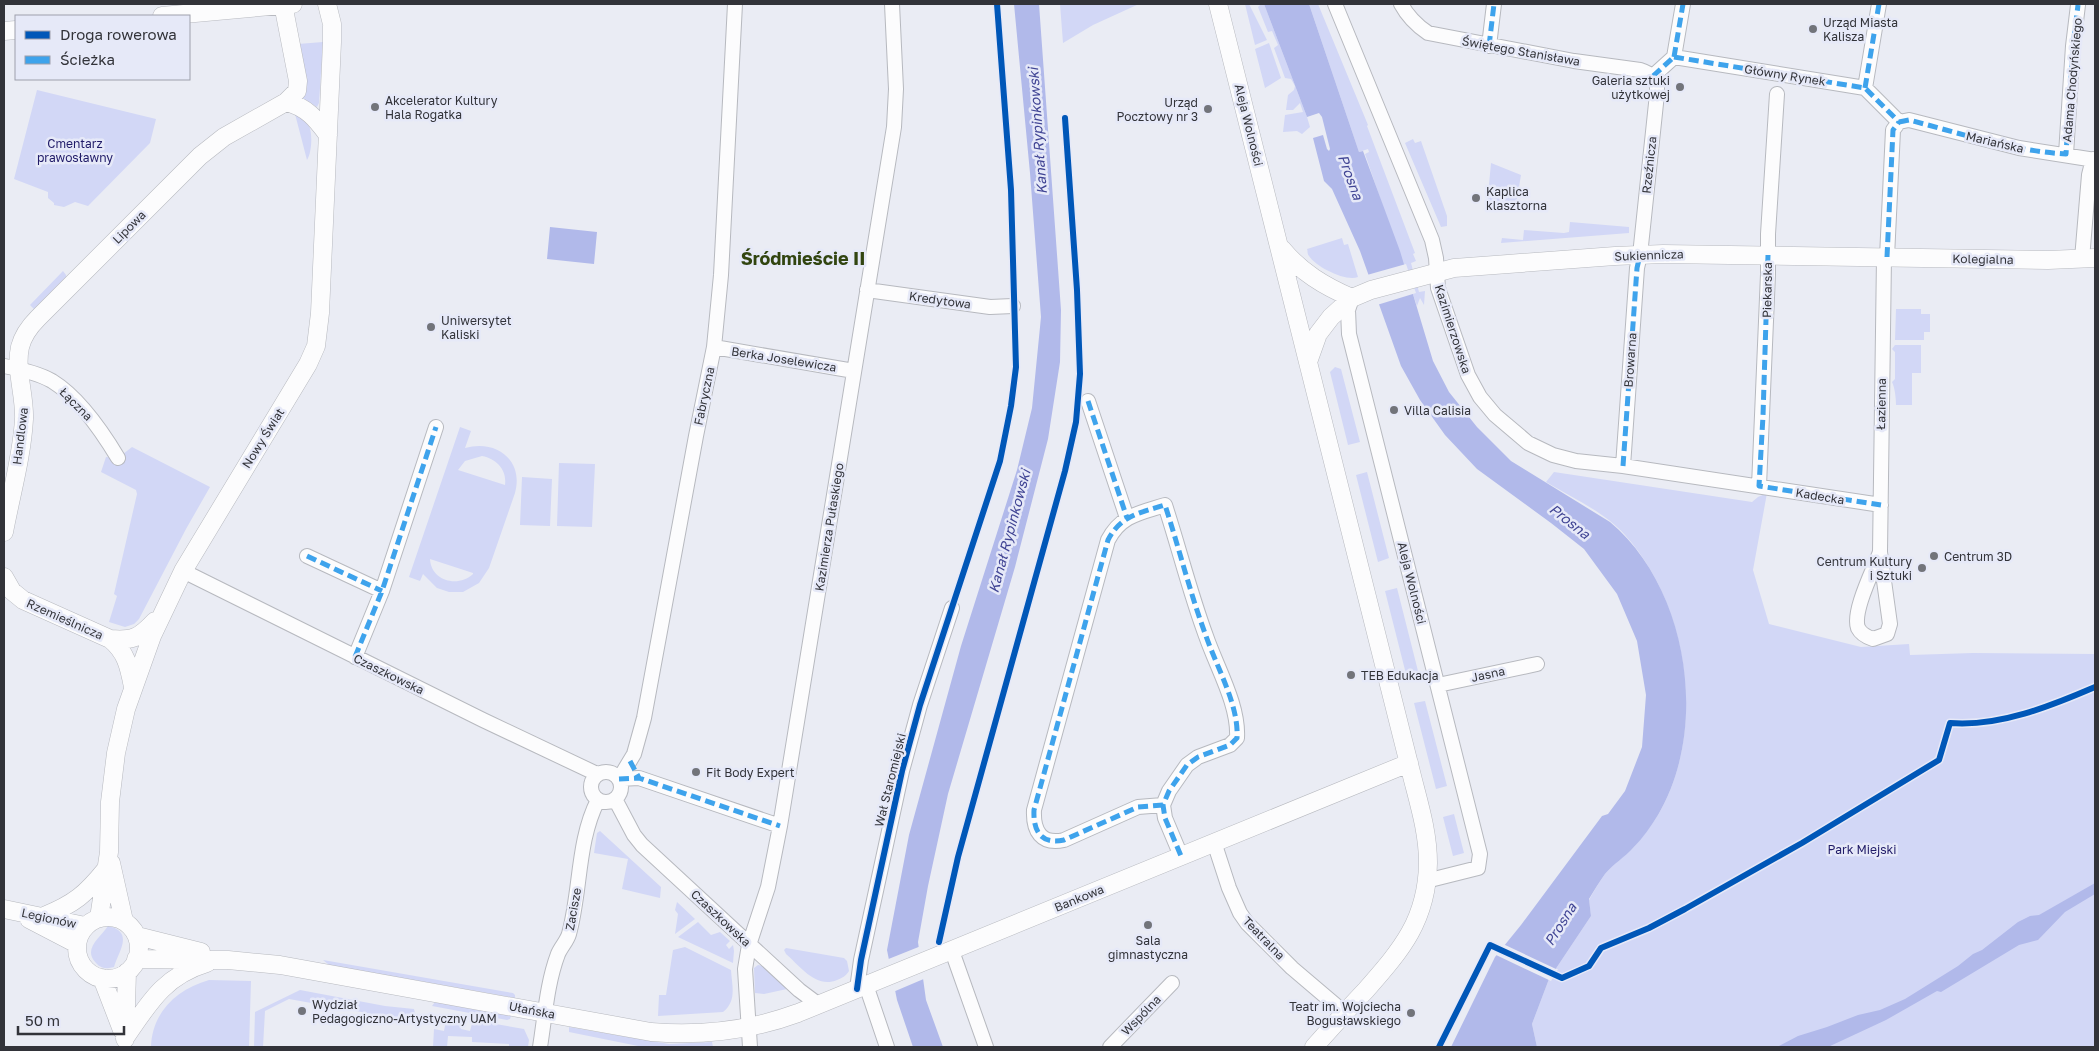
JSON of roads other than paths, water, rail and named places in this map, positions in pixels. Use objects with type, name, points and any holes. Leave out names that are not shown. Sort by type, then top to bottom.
[{"type":"street","points":[[172,15],[286,4],[298,81],[297,91],[286,102],[306,109],[328,136]]},
{"type":"street","name":"Nowy Świat","points":[[92,922],[108,860],[112,777],[120,730],[133,687],[159,617],[182,570],[302,375],[316,346],[320,313],[332,34],[327,4]]},
{"type":"street","name":"Fabryczna","points":[[619,779],[630,761],[644,718],[714,347],[721,275],[735,4]]},
{"type":"street","name":"Kazimierza Pułaskiego","points":[[750,1047],[745,970],[749,945],[768,887],[780,826],[894,127],[896,89],[892,4]]},
{"type":"street","name":"Aleja Wolności","points":[[1218,4],[1409,763],[1424,828],[1428,863],[1426,881],[1417,919],[1410,935],[1393,960],[1314,1047]]},
{"type":"street","name":"Kazimierzowska","points":[[1335,4],[1432,240],[1438,288],[1462,361],[1480,397],[1495,416],[1528,443],[1553,455],[1576,461],[1759,486]]},
{"type":"street","name":"Świętego Stanisława","points":[[1401,4],[1408,16],[1418,26],[1428,32],[1489,46],[1640,70],[1653,76]]},
{"type":"street","points":[[1489,46],[1494,4]]},
{"type":"street","points":[[1653,76],[1674,57],[1683,4]]},
{"type":"street","points":[[1879,4],[1865,88],[1899,122]]},
{"type":"street","name":"Adama Chodyńskiego","points":[[2066,154],[2073,46],[2078,5]]},
{"type":"street","name":"Główny Rynek","points":[[1674,57],[1865,88]]},
{"type":"street","name":"Rzeźnicza","points":[[1640,255],[1657,94],[1657,85],[1653,76]]},
{"type":"street","name":"Piekarska","points":[[1759,486],[1764,406],[1768,255],[1777,94]]},
{"type":"street","name":"Lipowa","points":[[12,368],[31,326],[153,202],[212,146],[235,130],[286,102]]},
{"type":"street","name":"Mariańska","points":[[1899,122],[1909,120],[2019,148],[2046,153],[2066,154],[2094,160]]},
{"type":"street","name":"Łazienna","points":[[1880,552],[1866,588],[1857,620],[1858,626],[1864,635],[1873,639],[1887,634],[1890,624],[1880,552],[1885,257],[1893,130],[1899,122]]},
{"type":"street","points":[[2089,259],[2089,175],[2094,160]]},
{"type":"street","points":[[1280,247],[1307,274],[1352,298],[1337,310],[1324,325],[1313,344],[1308,362]]},
{"type":"street","name":"Sukiennicza","points":[[1352,298],[1371,290],[1415,277],[1482,265],[1640,255],[1885,257]]},
{"type":"street","name":"Browarna","points":[[1623,466],[1637,268],[1640,255]]},
{"type":"street","name":"Kolegialna","points":[[1885,257],[2089,259]]},
{"type":"street","name":"Kredytowa","points":[[867,290],[990,307],[1013,306]]},
{"type":"street","name":"Aleja Wolności","points":[[1352,298],[1348,310],[1349,334],[1479,847],[1478,868],[1426,881]]},
{"type":"street","name":"Berka Joselewicza","points":[[714,347],[854,370]]},
{"type":"street","name":"Łączna","points":[[12,368],[44,377],[62,389],[94,421],[118,458]]},
{"type":"street","name":"Handlowa","points":[[4,532],[24,422],[24,401],[12,368]]},
{"type":"street","points":[[1088,401],[1127,518]]},
{"type":"street","points":[[355,657],[382,591],[436,427]]},
{"type":"street","name":"Kadecka","points":[[1759,486],[1881,505]]},
{"type":"street","points":[[1163,805],[1138,808],[1064,840],[1054,842],[1045,839],[1038,832],[1034,822],[1034,810],[1108,540],[1114,530],[1127,518],[1165,505],[1206,637],[1223,678],[1238,727],[1237,738],[1230,745],[1198,757],[1187,765],[1169,791],[1163,805],[1165,818],[1181,856]]},
{"type":"street","points":[[308,556],[382,591]]},
{"type":"street","name":"Czaszkowska","points":[[182,570],[355,657],[597,774]]},
{"type":"street","name":"Rzemieślnicza","points":[[4,578],[12,591],[23,600],[110,639],[125,655],[133,687]]},
{"type":"street","name":"Wał Staromiejski","points":[[866,986],[861,960],[902,771],[920,705],[952,608]]},
{"type":"street","points":[[110,639],[124,640],[136,638],[159,617]]},
{"type":"street","name":"Jasna","points":[[1438,685],[1537,664]]},
{"type":"street","points":[[630,761],[640,778]]},
{"type":"street","name":"Bankowa","points":[[748,1027],[782,1019],[819,1005],[1409,763]]},
{"type":"street","points":[[607,771],[612,772],[619,779],[621,790],[615,799],[607,802],[594,797],[590,788],[593,778],[597,774],[607,771]]},
{"type":"street","points":[[619,779],[640,778],[780,826]]},
{"type":"street","name":"Czaszkowska","points":[[615,799],[634,835],[642,845],[749,945],[799,990],[819,1005]]},
{"type":"street","name":"Zacisze","points":[[540,1047],[559,952],[569,935],[590,816],[598,800]]},
{"type":"street","name":"Teatralna","points":[[1214,842],[1229,888],[1240,913],[1247,923],[1292,968],[1345,1013]]},
{"type":"street","name":"Nowy Świat","points":[[108,860],[124,921]]},
{"type":"street","points":[[44,916],[75,902],[90,888],[108,860]]},
{"type":"street","name":"Legionów","points":[[8,910],[92,922]]},
{"type":"street","name":"Legionów","points":[[8,910],[77,944]]},
{"type":"street","points":[[125,1043],[132,966],[138,952],[137,936],[124,921],[107,916],[92,922],[77,944],[77,952],[82,966],[88,972],[102,978],[115,978],[132,966]]},
{"type":"street","name":"Ułańska","points":[[137,936],[228,960],[314,971],[624,1028],[669,1033],[748,1027]]},
{"type":"street","points":[[944,954],[986,1047]]},
{"type":"street","points":[[125,1043],[152,1000],[173,978],[206,964],[228,960]]},
{"type":"street","name":"Ułańska","points":[[132,966],[228,960]]},
{"type":"street","points":[[102,978],[125,1043]]},
{"type":"street","name":"Wspólna","points":[[1110,1047],[1172,983]]},
{"type":"street","points":[[866,986],[887,1047]]},
{"type":"water","name":"Kanał Rypinkowski","points":[[1014,4],[1039,4],[1061,310],[1060,362],[1048,439],[1015,567],[948,794],[918,942],[926,1000],[943,1047],[913,1047],[897,1000],[887,950],[909,835],[961,646],[1017,470],[1032,408],[1041,317]]},
{"type":"water","name":"Prosna","points":[[1264,4],[1309,4],[1359,152],[1363,151],[1400,251],[1433,361],[1449,392],[1477,427],[1511,461],[1610,522],[1637,550],[1658,583],[1673,620],[1683,660],[1686,701],[1683,741],[1674,780],[1650,828],[1633,848],[1605,874],[1589,899],[1591,916],[1549,979],[1532,1024],[1537,1047],[1451,1047],[1495,957],[1602,816],[1608,814],[1625,791],[1642,747],[1646,695],[1637,641],[1617,594],[1584,549],[1477,469],[1445,435],[1420,400],[1401,366],[1360,251],[1332,189],[1324,181],[1313,138],[1323,135],[1329,151],[1322,117],[1319,113],[1307,117]]},
{"type":"water","points":[[550,227],[597,232],[594,264],[547,259]]},
{"type":"water","points":[[2095,883],[2095,894],[2065,912],[2038,940],[2019,945],[1941,992],[1937,991],[1886,1020],[1828,1047],[1777,1047],[1798,1036],[1858,1015],[1880,1010],[1905,999],[1982,950],[2018,922],[2030,916],[2039,915]]},
{"type":"place","name":"Urząd Miasta Kalisza","points":[[1813,29]]},
{"type":"place","name":"Galeria sztuki użytkowej","points":[[1680,87]]},
{"type":"place","name":"Akcelerator Kultury Hala Rogatka","points":[[375,107]]},
{"type":"place","name":"Urząd Pocztowy nr 3","points":[[1208,109]]},
{"type":"place","name":"Kaplica klasztorna","points":[[1476,198]]},
{"type":"place","name":"Uniwersytet Kaliski","points":[[431,327]]},
{"type":"place","name":"Villa Calisia","points":[[1394,410]]},
{"type":"place","name":"Centrum 3D","points":[[1934,556]]},
{"type":"place","name":"Centrum Kultury i Sztuki","points":[[1922,568]]},
{"type":"place","name":"TEB Edukacja","points":[[1351,675]]},
{"type":"place","name":"Fit Body Expert","points":[[696,772]]},
{"type":"place","name":"Sala gimnastyczna","points":[[1148,925]]},
{"type":"place","name":"Wydział Pedagogiczno-Artystyczny UAM","points":[[302,1011]]},
{"type":"place","name":"Teatr im. Wojciecha Bogusławskiego","points":[[1411,1013]]},
{"type":"district","name":"Śródmieście II","points":[[803,258]]},
{"type":"park label","name":"Cmentarz prawosławny","points":[[75,150]]},
{"type":"park label","name":"Park Miejski","points":[[1862,849]]}]
